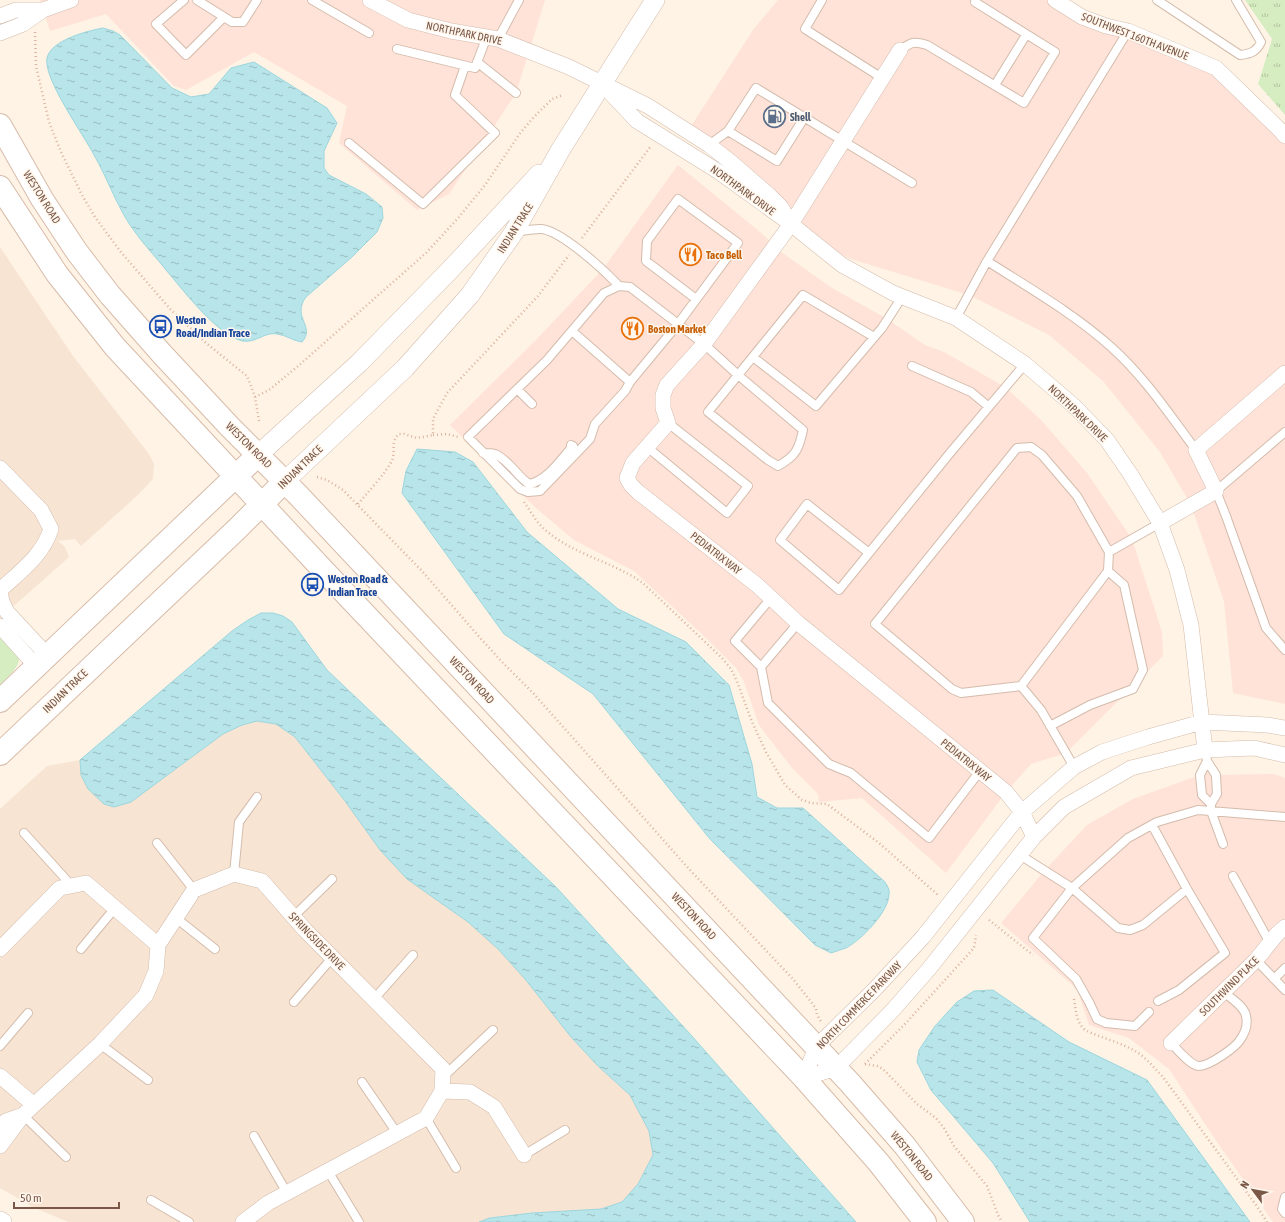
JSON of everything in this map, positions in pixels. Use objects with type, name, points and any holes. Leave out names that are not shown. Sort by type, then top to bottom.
[{"type":"main road","name":"WESTON ROAD","points":[[0,125],[42,199],[77,252],[129,317],[162,354],[285,481],[836,1068],[905,1146],[963,1222]]},
{"type":"main road","points":[[0,187],[57,274],[115,347],[804,1078],[879,1163],[925,1222]]},
{"type":"main road","name":"INDIAN TRACE","points":[[0,701],[258,454]]},
{"type":"main road","name":"INDIAN TRACE","points":[[0,754],[285,481]]},
{"type":"street","points":[[0,33],[22,24],[43,10],[71,0]]},
{"type":"street","name":"NORTHPARK DRIVE","points":[[370,0],[408,20],[451,31],[493,37],[569,67],[648,106],[709,145],[770,196],[781,207],[791,224]]},
{"type":"street","name":"INDIAN TRACE","points":[[285,481],[405,368],[470,295],[514,232],[561,149],[655,0]]},
{"type":"street","name":"SOUTHWEST 160TH AVENUE","points":[[1057,1],[1082,17],[1106,26],[1128,31],[1216,68],[1285,136]]},
{"type":"street","points":[[0,16],[16,10],[43,10]]},
{"type":"street","points":[[668,423],[663,408],[662,395],[667,385],[704,344],[791,224],[900,50]]},
{"type":"street","name":"NORTHPARK DRIVE","points":[[602,84],[637,121],[719,172],[791,224],[842,264],[893,293],[956,318],[1025,364],[1074,406],[1107,440],[1131,475],[1160,524],[1177,570],[1191,625],[1206,756]]},
{"type":"street","name":"INDIAN TRACE","points":[[258,454],[364,357],[449,271],[561,149]]},
{"type":"street","points":[[1160,524],[1216,491],[1196,450],[1285,373]]},
{"type":"street","name":"PEDIATRIX WAY","points":[[668,423],[634,463],[627,478],[631,485],[757,585],[798,623],[1006,792],[1022,812],[1034,837]]},
{"type":"street","points":[[0,468],[42,510],[51,529],[47,540],[36,556],[0,590],[2,602],[7,612],[42,660]]},
{"type":"street","points":[[0,626],[42,660]]},
{"type":"street","name":"NORTH COMMERCE PARKWAY","points":[[804,1078],[816,1047],[875,989],[923,937],[1022,812],[1074,767],[1102,752],[1202,722],[1268,725],[1285,728]]},
{"type":"street","points":[[804,1078],[836,1068],[892,1011],[928,970],[1034,837],[1064,807],[1131,768],[1254,748],[1285,755]]},
{"type":"street","points":[[0,1146],[23,1115],[100,1044],[146,995],[156,971],[158,945],[194,890],[234,874]]},
{"type":"street","name":"SPRINGSIDE DRIVE","points":[[234,874],[262,881],[293,917],[332,958],[443,1069],[442,1084]]},
{"type":"street","points":[[0,949],[60,888],[86,883],[158,945]]},
{"type":"street","name":"SOUTHWIND PLACE","points":[[1171,1043],[1256,960],[1285,926]]},
{"type":"street","points":[[0,1076],[34,1105]]},
{"type":"street","points":[[243,1222],[268,1204],[287,1193],[426,1118],[442,1084],[470,1092],[494,1107],[524,1155]]},
{"type":"street","points":[[0,1127],[6,1121],[23,1115]]},
{"type":"lane","points":[[184,0],[156,24],[186,55],[224,17]]},
{"type":"lane","points":[[197,0],[208,3],[232,22],[243,22],[257,0]]},
{"type":"lane","points":[[312,0],[369,33]]},
{"type":"lane","points":[[397,49],[475,68],[477,62],[493,37],[519,0]]},
{"type":"lane","points":[[822,0],[804,29],[882,78]]},
{"type":"lane","points":[[1157,0],[1240,55],[1250,54],[1258,49],[1261,42],[1236,0]]},
{"type":"lane","points":[[900,50],[916,42],[927,45],[1024,103],[1056,52],[1026,35],[975,2]]},
{"type":"lane","points":[[956,318],[987,261],[1128,31]]},
{"type":"lane","points":[[995,85],[1026,35]]},
{"type":"lane","points":[[477,62],[516,93]]},
{"type":"lane","points":[[349,143],[423,204],[495,133],[455,95],[465,66]]},
{"type":"lane","points":[[709,145],[728,131],[756,88],[912,183]]},
{"type":"lane","points":[[728,131],[777,160],[804,118]]},
{"type":"lane","points":[[696,299],[646,261],[647,241],[678,199],[738,243],[678,324],[630,382],[625,391],[594,424],[590,439],[540,491],[528,492],[520,489],[483,453],[465,439],[547,360],[604,293],[619,286],[630,287],[678,324],[704,344],[738,376],[760,397],[803,430],[800,446],[789,459],[778,466],[768,460],[708,412],[738,376],[804,295],[874,337]]},
{"type":"lane","points":[[514,232],[540,229],[556,233],[603,269],[619,286]]},
{"type":"lane","points":[[987,261],[1068,313],[1111,347],[1150,387],[1196,450]]},
{"type":"lane","points":[[753,357],[816,406],[882,328],[902,297]]},
{"type":"lane","points":[[572,331],[630,382]]},
{"type":"lane","points":[[869,553],[807,504],[780,540],[840,590],[950,453],[1025,364]]},
{"type":"lane","points":[[912,366],[971,392],[989,408]]},
{"type":"lane","points":[[517,389],[532,404]]},
{"type":"lane","points":[[647,447],[727,512],[748,486],[668,423]]},
{"type":"lane","points":[[732,431],[738,424]]},
{"type":"lane","points":[[1285,432],[1216,491],[1266,628],[1285,650]]},
{"type":"lane","points":[[483,453],[494,454],[501,457],[529,484],[536,482],[547,474],[573,446],[571,445]]},
{"type":"lane","points":[[1031,446],[1042,454],[1077,496],[1109,552],[1108,571],[1021,686],[961,693],[952,689],[875,624],[1017,448],[1031,446]]},
{"type":"lane","points":[[1109,552],[1160,524]]},
{"type":"lane","points":[[1050,726],[1090,705],[1133,689],[1143,670],[1124,585],[1108,571]]},
{"type":"lane","points":[[772,598],[735,641],[761,667],[768,703],[829,764],[851,773],[929,838],[980,771]]},
{"type":"lane","points":[[761,667],[798,623]]},
{"type":"lane","points":[[1021,686],[1041,710],[1074,767]]},
{"type":"lane","points":[[1206,756],[1200,775],[1202,795],[1211,808],[1223,844]]},
{"type":"lane","points":[[1206,756],[1216,775],[1217,794],[1211,808]]},
{"type":"lane","points":[[234,874],[239,822],[257,797]]},
{"type":"lane","points":[[1149,1012],[1135,1026],[1106,1023],[1096,1019],[1089,1002],[1076,979],[1033,938],[1072,888],[1128,838],[1158,822],[1198,810],[1211,808],[1285,816]]},
{"type":"lane","points":[[1152,825],[1187,889],[1225,953],[1179,990],[1158,1001]]},
{"type":"lane","points":[[24,833],[72,886]]},
{"type":"lane","points":[[157,843],[194,890]]},
{"type":"lane","points":[[1020,855],[1072,888],[1118,928],[1130,930],[1143,925],[1187,889]]},
{"type":"lane","points":[[1233,876],[1270,943]]},
{"type":"lane","points":[[293,917],[332,878]]},
{"type":"lane","points":[[81,949],[115,908]]},
{"type":"lane","points":[[176,918],[215,949]]},
{"type":"lane","points":[[374,999],[413,955]]},
{"type":"lane","points":[[294,1002],[332,958]]},
{"type":"lane","points":[[1256,960],[1285,990]]},
{"type":"lane","points":[[1274,979],[1285,968]]},
{"type":"lane","points":[[1171,1043],[1191,1063],[1199,1066],[1213,1063],[1240,1040],[1247,1025],[1246,1015],[1239,1005],[1223,992]]},
{"type":"lane","points":[[0,1046],[28,1013]]},
{"type":"lane","points":[[442,1084],[493,1030]]},
{"type":"lane","points":[[100,1044],[148,1080]]},
{"type":"lane","points":[[362,1082],[397,1134]]},
{"type":"lane","points":[[23,1115],[66,1157]]},
{"type":"lane","points":[[426,1118],[456,1168]]},
{"type":"lane","points":[[524,1155],[565,1130]]},
{"type":"lane","points":[[254,1136],[287,1193]]},
{"type":"lane","points":[[328,1170],[359,1222]]},
{"type":"lane","points":[[1285,1197],[1282,1209],[1285,1213]]},
{"type":"lane","points":[[151,1200],[189,1222]]},
{"type":"path","points":[[35,29],[36,66],[49,122],[66,163],[91,211],[120,251],[171,310],[206,343],[247,376],[255,397],[260,421]]},
{"type":"path","points":[[255,397],[269,390],[334,336],[426,252],[459,217],[482,189],[521,132],[552,99],[562,95]]},
{"type":"path","points":[[433,435],[433,419],[447,393],[538,296],[652,144]]},
{"type":"path","points":[[358,504],[392,461],[395,437],[399,434],[417,438],[433,435],[453,435],[465,439]]},
{"type":"path","points":[[317,477],[327,480],[343,490],[422,571],[486,644],[534,694],[689,869],[793,979],[812,1003],[816,1010],[817,1016],[824,1025]]},
{"type":"path","points":[[524,502],[541,526],[560,540],[573,548],[616,567],[643,583],[722,658],[731,669],[736,679],[754,728],[784,785],[802,800],[811,803],[827,804],[879,843],[938,895]]},
{"type":"path","points":[[989,920],[1035,957]]},
{"type":"path","points":[[976,935],[974,948],[905,1024],[865,1064],[877,1066],[883,1069],[917,1104],[936,1118],[944,1128],[954,1146],[987,1186],[1002,1222]]},
{"type":"path","points":[[1073,995],[1078,1020],[1085,1030],[1122,1044],[1136,1052],[1149,1062],[1163,1077],[1267,1222]]},
{"type":"shaded area","points":[[40,0],[545,0],[516,93],[449,194],[417,210],[339,143],[347,106],[254,52],[186,90],[174,86],[106,14],[50,31]]},
{"type":"shaded area","points":[[778,0],[1055,0],[1216,68],[1285,138],[1285,704],[1233,693],[1224,601],[1191,505],[1160,452],[1103,381],[1049,335],[969,295],[851,259],[815,243],[688,131],[753,30]]},
{"type":"shaded area","points":[[678,165],[766,237],[774,247],[832,288],[887,319],[925,345],[944,352],[1005,387],[1042,421],[1087,473],[1132,539],[1162,632],[1163,656],[1066,753],[1031,764],[1006,792],[946,873],[862,798],[819,802],[818,794],[792,768],[759,725],[744,682],[736,668],[634,571],[574,540],[536,508],[450,425],[537,339],[603,269]]},
{"type":"shaded area","points":[[0,247],[73,356],[149,454],[154,464],[153,479],[138,495],[81,546],[75,539],[58,541],[65,547],[69,557],[7,612],[30,636],[19,646],[0,626]]},
{"type":"shaded area","points":[[257,721],[276,724],[295,737],[345,801],[380,850],[440,902],[468,922],[498,949],[525,979],[571,1037],[598,1066],[630,1095],[649,1131],[653,1155],[638,1184],[622,1202],[601,1209],[532,1213],[490,1218],[479,1222],[68,1222],[33,1207],[0,1188],[0,809],[47,766],[80,760],[81,775],[171,773],[223,734],[242,725]]},
{"type":"shaded area","points":[[1202,751],[1216,775],[1274,774],[1285,778],[1285,1222],[1273,1222],[1217,1142],[1169,1069],[1129,1038],[1089,1025],[1077,989],[1001,923],[1045,870],[1087,825],[1133,799],[1200,775]]},
{"type":"green space","points":[[1245,0],[1285,0],[1285,115],[1258,84],[1272,39]]},
{"type":"green space","points":[[0,626],[17,650],[19,662],[16,668],[0,685]]},
{"type":"water","points":[[103,28],[120,35],[172,88],[191,97],[209,94],[231,68],[254,62],[327,108],[337,123],[324,151],[324,168],[329,175],[366,194],[382,207],[383,218],[377,232],[352,257],[306,297],[302,304],[301,310],[306,331],[306,336],[302,342],[280,335],[271,334],[251,341],[245,341],[239,340],[222,330],[205,315],[188,296],[142,242],[129,223],[99,164],[57,93],[47,67],[47,58],[50,52],[62,41],[88,31]]},
{"type":"water","points":[[417,449],[455,452],[473,462],[527,532],[618,609],[686,642],[729,685],[752,764],[757,797],[777,808],[803,808],[885,882],[889,892],[888,901],[873,925],[859,939],[846,948],[831,953],[815,945],[710,839],[593,694],[504,634],[402,493],[406,471]]},
{"type":"water","points":[[261,613],[273,613],[283,616],[292,622],[327,670],[556,887],[691,1035],[856,1222],[479,1222],[490,1218],[532,1213],[601,1209],[622,1202],[638,1184],[653,1155],[649,1131],[630,1095],[598,1066],[571,1037],[525,979],[498,949],[468,922],[407,879],[380,850],[345,801],[295,737],[276,724],[257,721],[242,725],[223,734],[131,802],[114,807],[104,804],[88,789],[81,775],[80,760],[232,631]]},
{"type":"water","points":[[993,990],[1069,1042],[1147,1080],[1250,1222],[1030,1222],[993,1163],[931,1090],[917,1062],[919,1050],[935,1026],[957,1002],[974,991]]},
{"type":"place","name":"Shell","points":[[774,117]]},
{"type":"place","name":"Taco Bell","points":[[691,255]]},
{"type":"place","name":"Weston Road/Indian Trace","points":[[160,326]]},
{"type":"place","name":"Boston Market","points":[[632,329]]},
{"type":"place","name":"Weston Road & Indian Trace","points":[[312,585]]}]
